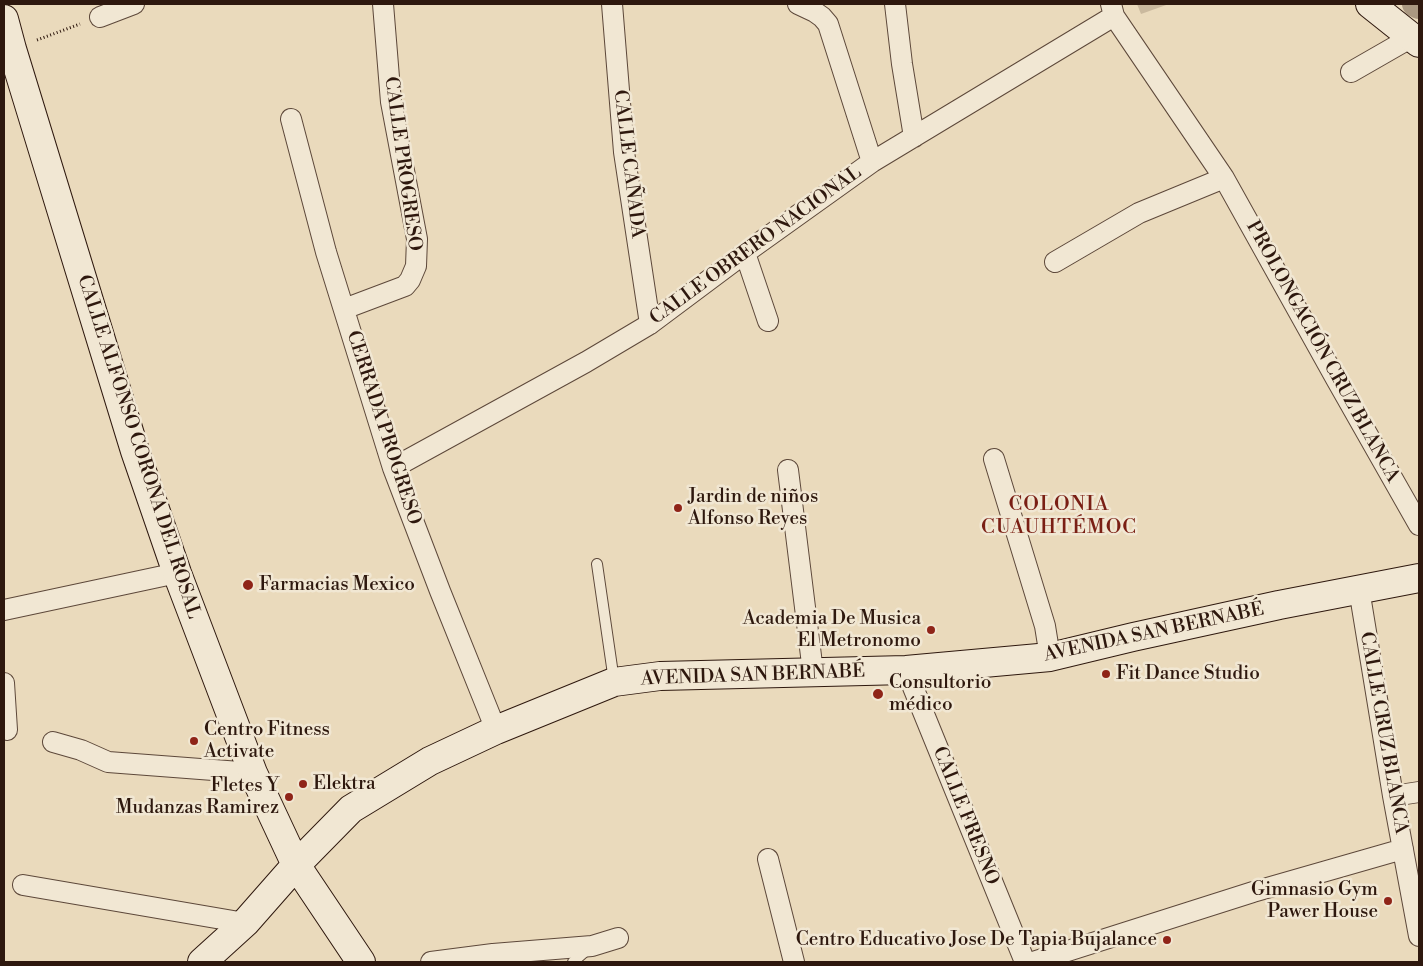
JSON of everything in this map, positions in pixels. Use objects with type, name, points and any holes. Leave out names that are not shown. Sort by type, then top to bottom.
[{"type":"main road","points":[[1370,4],[1416,40]]},
{"type":"main road","name":"CALLE ALFONSO CORONA DEL ROSAL","points":[[4,19],[135,452],[177,573],[253,773],[296,865],[361,962]]},
{"type":"main road","name":"AVENIDA SAN BERNABÉ","points":[[202,962],[245,923],[296,865],[351,809],[430,761],[496,730],[614,682],[660,676],[906,670],[1050,657],[1133,637],[1419,578]]},
{"type":"street","points":[[100,17],[134,4]]},
{"type":"street","name":"CALLE PROGRESO","points":[[344,309],[405,286],[416,266],[417,239],[391,102],[383,4]]},
{"type":"street","points":[[798,4],[815,12],[828,24],[872,162]]},
{"type":"street","points":[[895,4],[902,64],[914,137]]},
{"type":"street","name":"CALLE CAÑADA","points":[[616,5],[624,152],[650,324]]},
{"type":"street","name":"CALLE OBRERO NACIONAL","points":[[393,468],[586,362],[650,324],[872,162],[1113,10]]},
{"type":"street","name":"PROLONGACIÓN CRUZ BLANCA","points":[[1113,10],[1224,178],[1419,525]]},
{"type":"street","points":[[1351,72],[1416,40]]},
{"type":"street","name":"CERRADA PROGRESO","points":[[291,119],[326,252],[393,468],[496,730]]},
{"type":"street","points":[[1056,262],[1139,213],[1224,178]]},
{"type":"street","points":[[745,253],[768,321]]},
{"type":"street","points":[[994,459],[1045,626],[1050,657]]},
{"type":"street","points":[[788,470],[813,672]]},
{"type":"street","points":[[4,610],[177,573]]},
{"type":"street","name":"CALLE CRUZ BLANCA","points":[[1359,589],[1393,796],[1419,936]]},
{"type":"street","name":"CALLE FRESNO","points":[[906,670],[1025,962]]},
{"type":"street","points":[[4,683],[7,730]]},
{"type":"street","points":[[53,742],[81,750],[108,762],[253,773]]},
{"type":"street","points":[[1393,796],[1419,792]]},
{"type":"street","points":[[1032,962],[1253,892],[1403,849]]},
{"type":"street","points":[[768,859],[794,962]]},
{"type":"street","points":[[24,885],[245,923]]},
{"type":"street","points":[[431,962],[484,955],[592,946],[618,938]]},
{"type":"lane","points":[[597,564],[614,682]]},
{"type":"lane","points":[[573,962],[592,946]]},
{"type":"path","points":[[12,48],[100,17]]},
{"type":"shaded area","points":[[1137,4],[1169,4],[1141,14]]},
{"type":"waterway","points":[[1415,4],[1419,6]]},
{"type":"place","name":"Jardin de niños Alfonso Reyes","points":[[678,508]]},
{"type":"place","name":"Farmacias Mexico","points":[[248,585]]},
{"type":"place","name":"Academia De Musica El Metronomo","points":[[931,630]]},
{"type":"place","name":"Fit Dance Studio","points":[[1106,674]]},
{"type":"place","name":"Consultorio médico","points":[[878,694]]},
{"type":"place","name":"Centro Fitness Activate","points":[[194,741]]},
{"type":"place","name":"Elektra","points":[[303,784]]},
{"type":"place","name":"Fletes Y Mudanzas Ramirez","points":[[289,797]]},
{"type":"place","name":"Gimnasio Gym Pawer House","points":[[1388,901]]},
{"type":"place","name":"Centro Educativo Jose De Tapia Bujalance","points":[[1167,940]]},
{"type":"district","name":"COLONIA CUAUHTÉMOC","points":[[1059,516]]}]
